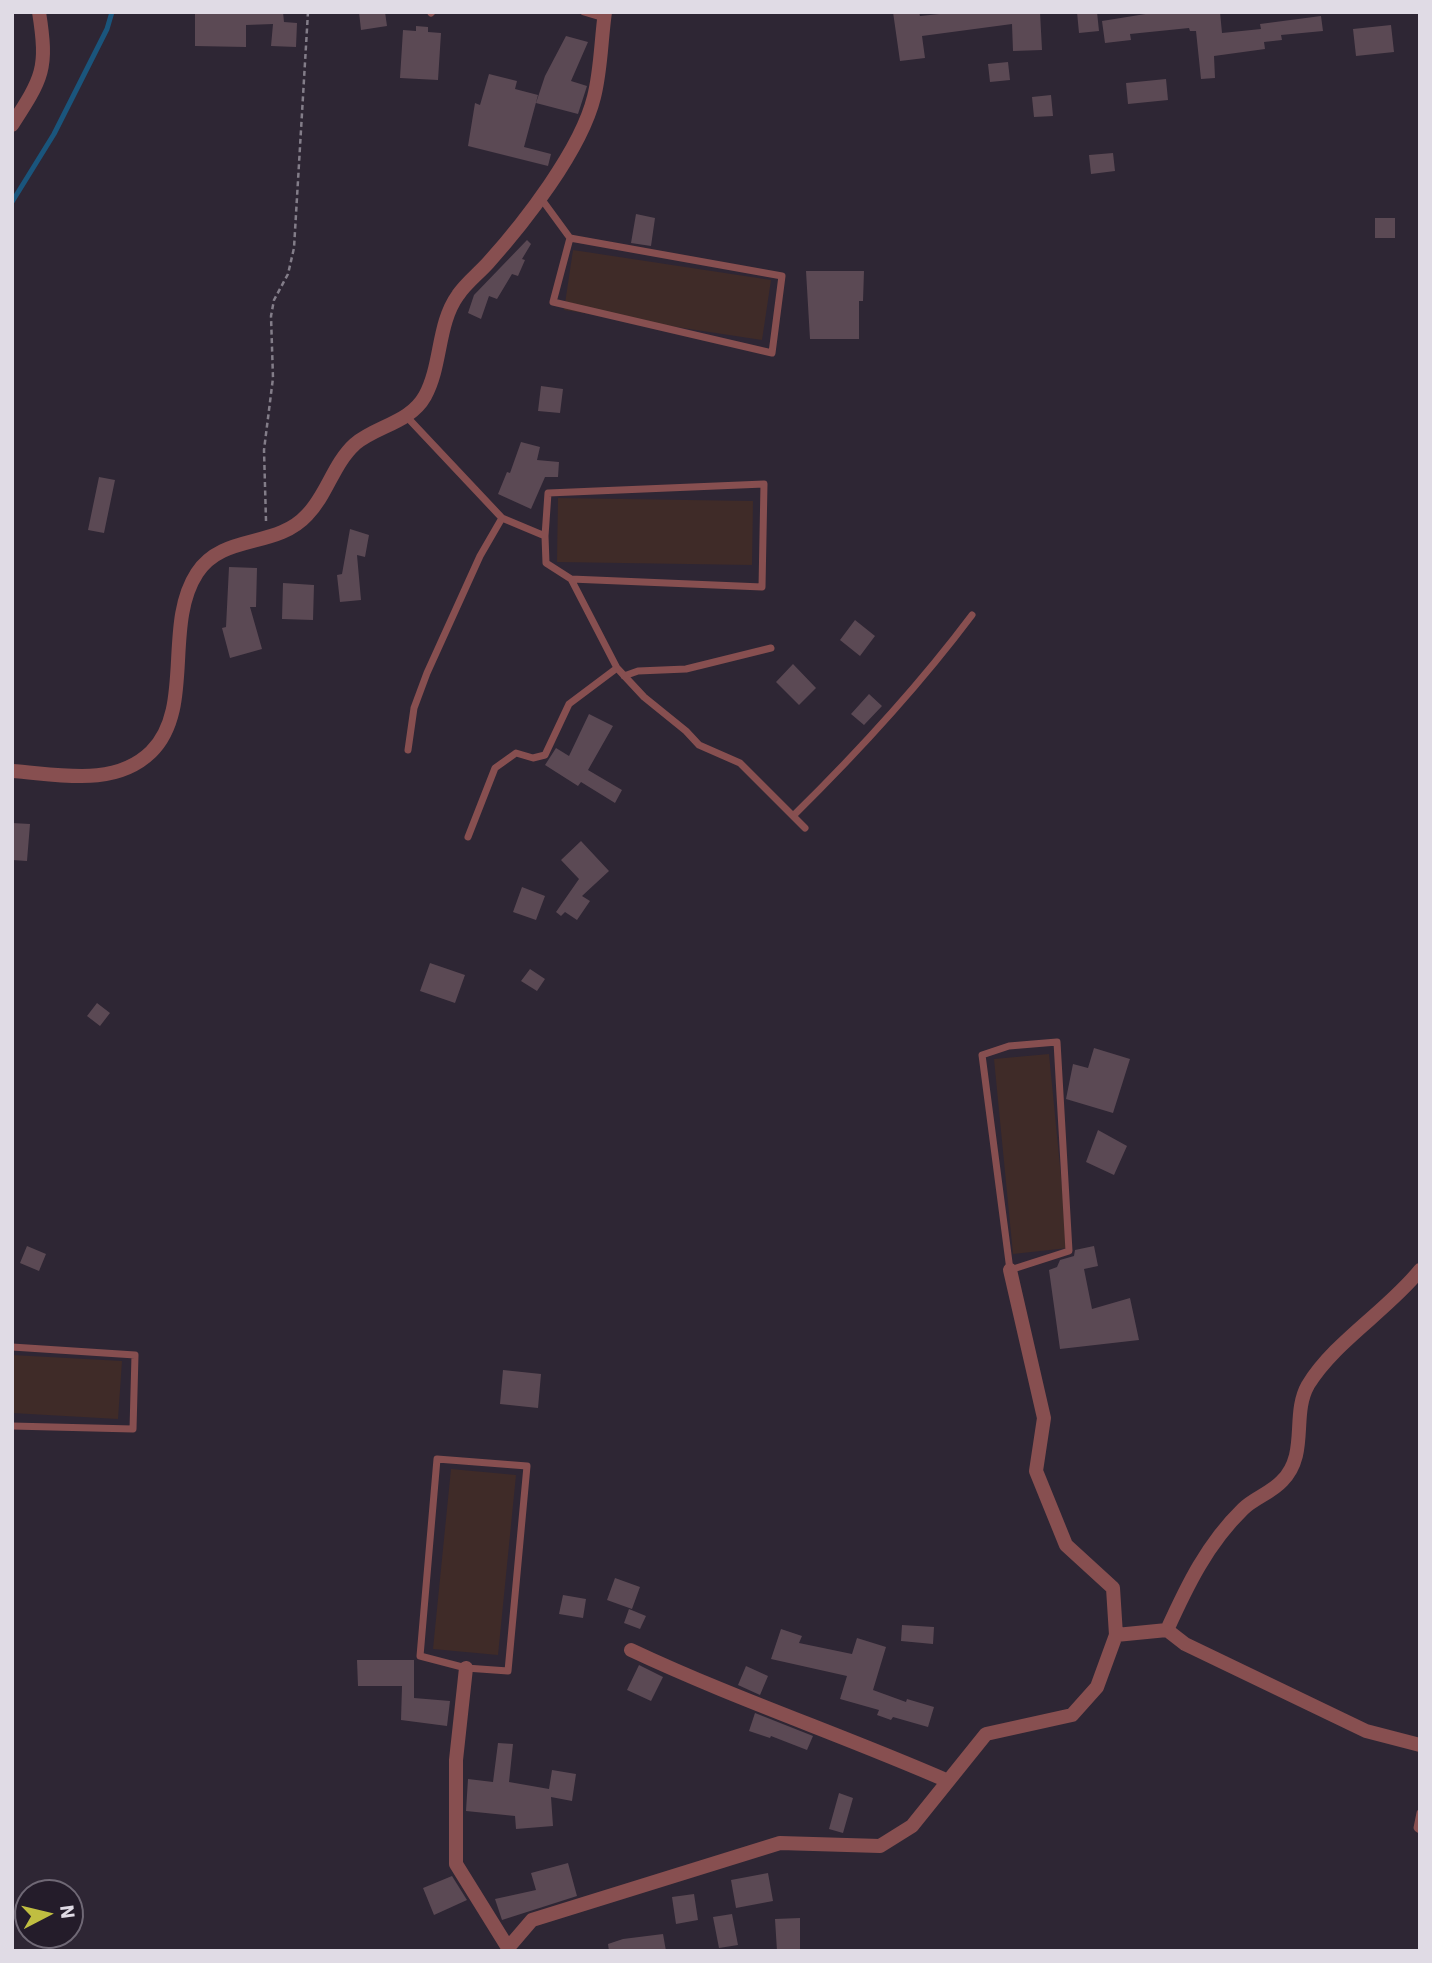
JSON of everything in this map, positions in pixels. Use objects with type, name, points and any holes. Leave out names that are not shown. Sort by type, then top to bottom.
[{"type":"street","points":[[12,125],[37,87],[44,66],[39,12]]},
{"type":"street","points":[[12,771],[100,776],[136,763],[152,751],[166,732],[173,703],[186,595],[197,573],[212,555],[238,543],[267,538],[291,529],[309,514],[338,464],[355,443],[405,416],[424,398],[444,327],[457,296],[489,262],[566,160],[594,99],[605,15]]},
{"type":"street","points":[[466,1668],[456,1760],[456,1864],[509,1950],[532,1920],[780,1843],[880,1846],[912,1826],[986,1734],[1072,1714],[1097,1687],[1115,1636],[1113,1588],[1066,1545],[1035,1471],[1044,1418],[1010,1270]]},
{"type":"street","points":[[1167,1630],[1210,1544],[1245,1507],[1283,1481],[1298,1455],[1301,1409],[1307,1386],[1328,1360],[1405,1288],[1420,1270]]},
{"type":"street","points":[[1115,1636],[1167,1630],[1185,1644],[1366,1731],[1420,1745]]},
{"type":"street","points":[[631,1650],[708,1686],[863,1744],[948,1781]]},
{"type":"lane","points":[[584,12],[605,15]]},
{"type":"lane","points":[[539,197],[570,239],[782,276],[772,353],[554,302],[570,239]]},
{"type":"lane","points":[[405,416],[502,518],[545,536]]},
{"type":"lane","points":[[571,579],[762,587],[764,484],[548,494],[546,563],[571,579],[617,668],[624,676],[699,745],[740,763],[805,828]]},
{"type":"lane","points":[[408,750],[414,708],[427,673],[480,556],[502,518]]},
{"type":"lane","points":[[793,816],[859,751],[929,671],[972,615]]},
{"type":"lane","points":[[624,676],[638,671],[686,669],[771,648]]},
{"type":"lane","points":[[468,837],[495,768],[516,753],[533,758],[545,755],[569,704],[617,668]]},
{"type":"lane","points":[[1057,1042],[1069,1251],[1010,1270],[982,1055],[1009,1046],[1057,1042]]},
{"type":"lane","points":[[12,1347],[135,1355],[133,1429],[12,1426]]},
{"type":"lane","points":[[437,1459],[527,1466],[508,1671],[466,1668],[421,1656],[437,1459]]},
{"type":"lane","points":[[1420,1813],[1417,1828],[1420,1830]]},
{"type":"path","points":[[267,538],[264,450],[273,378],[271,316],[274,300],[288,274],[294,248],[309,12]]},
{"type":"shaded area","points":[[573,250],[771,280],[762,340],[564,310]]},
{"type":"shaded area","points":[[558,498],[753,501],[752,565],[557,562]]},
{"type":"shaded area","points":[[1049,1054],[1068,1248],[1013,1254],[994,1059]]},
{"type":"shaded area","points":[[12,1355],[122,1361],[118,1419],[12,1413]]},
{"type":"shaded area","points":[[451,1469],[516,1475],[498,1655],[433,1649]]},
{"type":"building","points":[[195,12],[283,12],[284,22],[297,23],[296,47],[271,46],[273,24],[246,25],[246,47],[195,46]]},
{"type":"building","points":[[359,12],[385,12],[387,26],[361,30]]},
{"type":"building","points":[[893,12],[919,12],[920,16],[959,12],[1040,12],[1042,50],[1013,51],[1012,24],[922,36],[925,58],[900,61]]},
{"type":"building","points":[[1077,12],[1097,12],[1099,31],[1079,33]]},
{"type":"building","points":[[1158,12],[1220,12],[1222,33],[1261,29],[1260,24],[1321,16],[1323,31],[1281,35],[1282,40],[1264,42],[1265,49],[1214,56],[1215,78],[1201,79],[1196,31],[1190,31],[1189,28],[1130,34],[1131,40],[1105,43],[1102,21]]},
{"type":"building","points":[[1391,25],[1394,52],[1356,56],[1353,29]]},
{"type":"building","points":[[416,26],[428,27],[428,32],[441,33],[438,80],[400,78],[403,30],[416,31]]},
{"type":"building","points":[[566,36],[588,42],[571,81],[587,86],[578,114],[536,103],[545,76]]},
{"type":"building","points":[[1008,62],[1010,80],[990,82],[988,64]]},
{"type":"building","points":[[489,74],[517,81],[515,89],[538,95],[524,147],[551,154],[548,166],[468,146],[475,103],[480,105]]},
{"type":"building","points":[[1166,79],[1168,100],[1128,104],[1126,83]]},
{"type":"building","points":[[1051,95],[1053,116],[1034,117],[1032,97]]},
{"type":"building","points":[[1113,153],[1115,171],[1091,174],[1089,155]]},
{"type":"building","points":[[636,214],[655,218],[651,246],[631,243]]},
{"type":"building","points":[[1375,218],[1395,218],[1395,238],[1375,238]]},
{"type":"building","points":[[527,240],[531,244],[522,259],[525,260],[518,276],[512,274],[497,299],[489,296],[481,319],[468,313],[474,295]]},
{"type":"building","points":[[806,271],[864,271],[863,301],[859,301],[859,339],[810,339]]},
{"type":"building","points":[[541,386],[563,389],[560,413],[538,411]]},
{"type":"building","points":[[521,442],[540,447],[537,460],[559,462],[558,477],[545,477],[531,509],[498,494],[507,472],[510,473]]},
{"type":"building","points":[[99,477],[115,480],[104,533],[88,530]]},
{"type":"building","points":[[350,529],[369,535],[365,557],[357,555],[361,600],[340,602],[337,575],[342,574]]},
{"type":"building","points":[[229,567],[257,568],[256,607],[250,607],[262,649],[230,658],[222,628],[226,627]]},
{"type":"building","points":[[283,583],[314,585],[313,620],[282,619]]},
{"type":"building","points":[[855,620],[875,636],[860,656],[840,640]]},
{"type":"building","points":[[793,664],[816,688],[799,705],[776,682]]},
{"type":"building","points":[[869,694],[882,706],[864,725],[851,714]]},
{"type":"building","points":[[589,714],[613,726],[588,770],[622,790],[615,803],[581,782],[578,786],[545,765],[556,748],[569,756]]},
{"type":"building","points":[[12,823],[30,824],[27,861],[12,860]]},
{"type":"building","points":[[581,841],[609,871],[582,896],[590,901],[577,920],[565,912],[561,916],[556,912],[579,879],[561,860]]},
{"type":"building","points":[[522,887],[545,896],[536,920],[513,912]]},
{"type":"building","points":[[430,963],[465,975],[455,1003],[420,991]]},
{"type":"building","points":[[530,969],[545,979],[537,991],[521,981]]},
{"type":"building","points":[[97,1003],[110,1013],[100,1026],[87,1016]]},
{"type":"building","points":[[1094,1048],[1130,1059],[1113,1113],[1066,1099],[1073,1064],[1088,1068]]},
{"type":"building","points":[[1098,1130],[1127,1146],[1114,1175],[1086,1162]]},
{"type":"building","points":[[27,1246],[46,1254],[39,1271],[20,1263]]},
{"type":"building","points":[[1094,1246],[1098,1266],[1084,1269],[1092,1309],[1130,1298],[1139,1340],[1060,1349],[1049,1270],[1057,1267],[1060,1260],[1074,1256],[1075,1250]]},
{"type":"building","points":[[503,1370],[541,1374],[538,1408],[500,1404]]},
{"type":"building","points":[[615,1578],[640,1587],[632,1609],[607,1600]]},
{"type":"building","points":[[563,1595],[586,1599],[583,1618],[559,1614]]},
{"type":"building","points":[[629,1609],[646,1616],[640,1629],[624,1623]]},
{"type":"building","points":[[902,1625],[934,1627],[933,1644],[901,1641]]},
{"type":"building","points":[[781,1629],[802,1636],[799,1643],[852,1654],[857,1638],[886,1647],[873,1690],[906,1702],[907,1699],[934,1707],[928,1727],[893,1717],[891,1720],[877,1715],[879,1710],[840,1699],[847,1676],[771,1659]]},
{"type":"building","points":[[357,1660],[414,1660],[414,1698],[450,1701],[447,1726],[401,1720],[402,1686],[358,1686]]},
{"type":"building","points":[[639,1665],[663,1677],[651,1701],[627,1690]]},
{"type":"building","points":[[746,1666],[768,1676],[760,1695],[738,1685]]},
{"type":"building","points":[[755,1713],[813,1736],[807,1750],[749,1731]]},
{"type":"building","points":[[498,1743],[513,1744],[509,1782],[549,1789],[552,1770],[576,1774],[572,1801],[551,1797],[553,1826],[516,1829],[515,1816],[466,1811],[468,1779],[493,1782]]},
{"type":"building","points":[[839,1793],[853,1798],[843,1833],[829,1829]]},
{"type":"building","points":[[568,1863],[577,1896],[502,1920],[495,1899],[536,1890],[531,1873]]},
{"type":"building","points":[[768,1873],[773,1901],[736,1908],[731,1880]]},
{"type":"building","points":[[452,1876],[467,1900],[434,1915],[423,1888]]},
{"type":"building","points":[[694,1894],[698,1920],[676,1924],[672,1897]]},
{"type":"building","points":[[732,1914],[738,1945],[719,1948],[713,1917]]},
{"type":"building","points":[[800,1918],[800,1951],[777,1951],[775,1919]]},
{"type":"building","points":[[663,1934],[666,1951],[609,1951],[608,1944],[623,1939]]},
{"type":"waterway","points":[[12,202],[54,134],[107,29],[112,12]]}]
